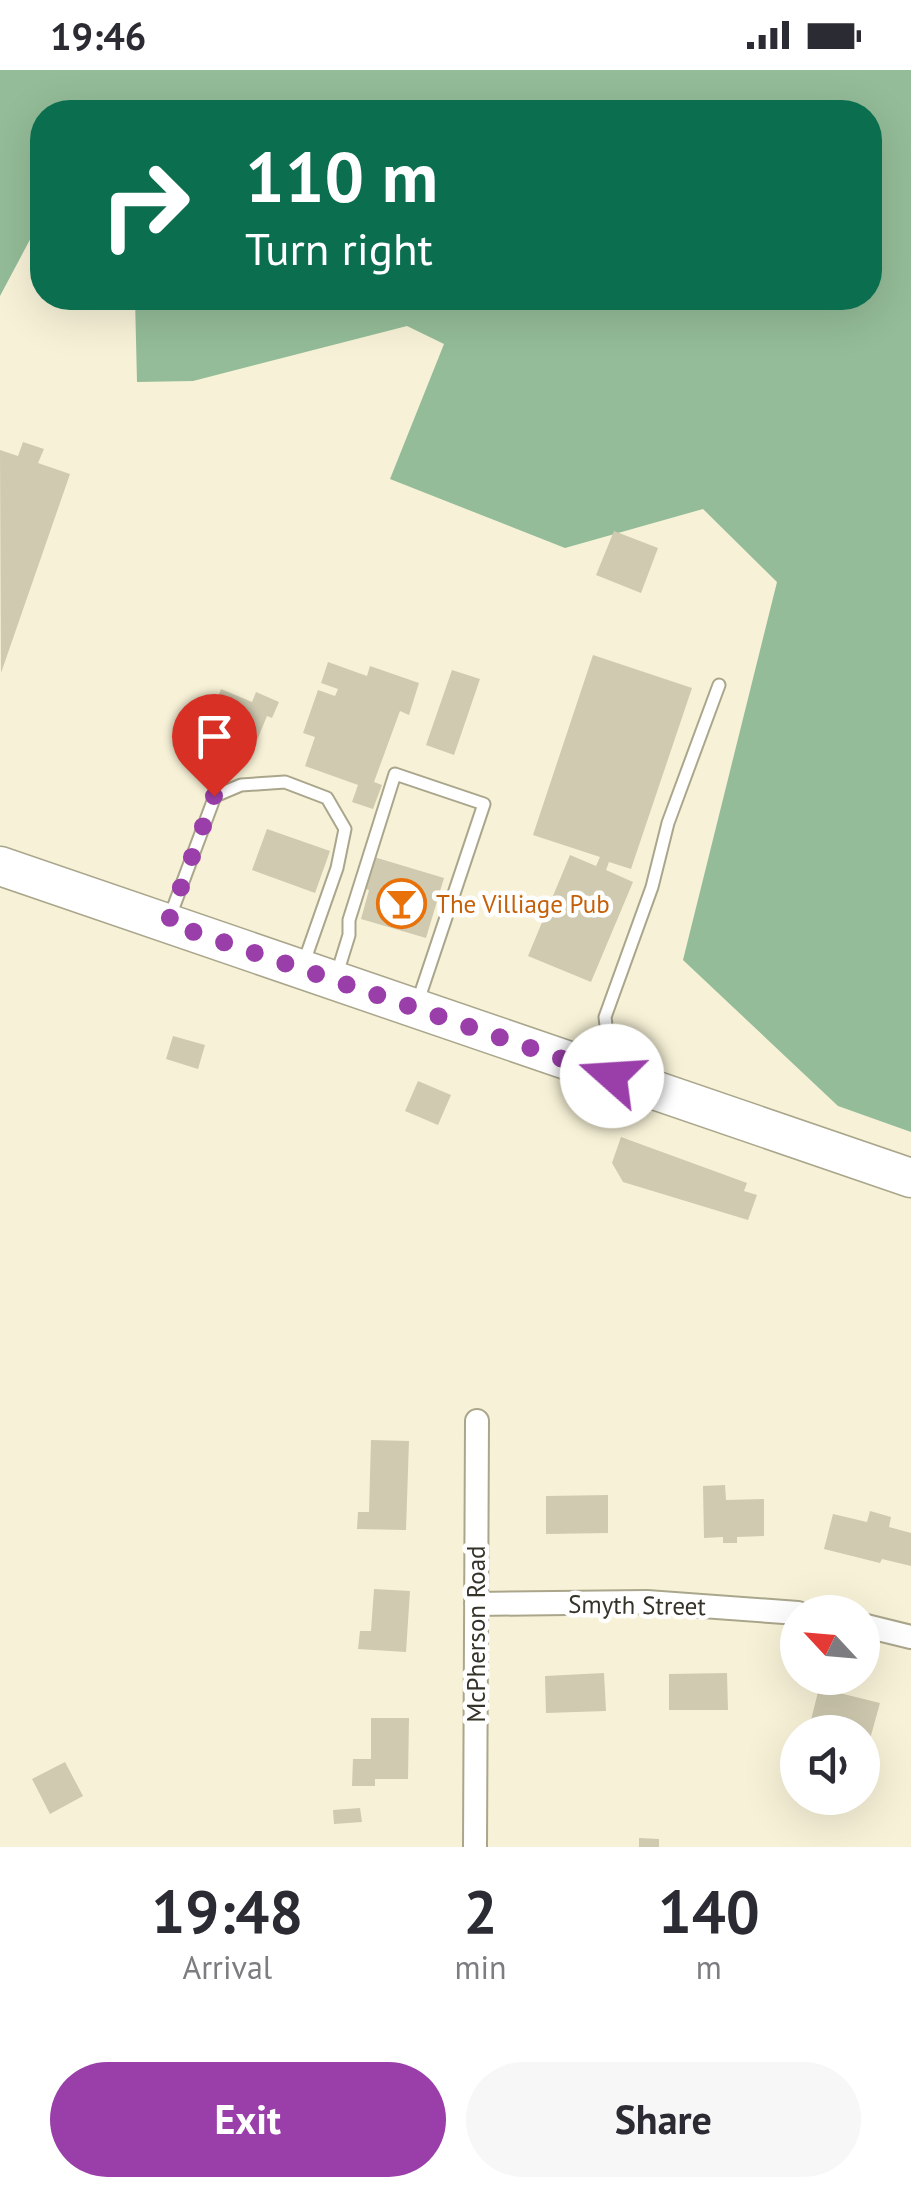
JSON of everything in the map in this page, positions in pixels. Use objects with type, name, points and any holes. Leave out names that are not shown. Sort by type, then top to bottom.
[{"type":"main road","points":[[0,866],[911,1178]]},
{"type":"street","name":"McPherson Road","points":[[475,1847],[477,1420]]},
{"type":"street","name":"Smyth Street","points":[[476,1604],[647,1602],[780,1612]]},
{"type":"street","points":[[880,1629],[911,1637]]},
{"type":"lane","points":[[612,1076],[605,1017],[652,887],[668,823],[719,685]]},
{"type":"lane","points":[[318,975],[349,935],[349,920],[396,774],[484,804],[416,1008]]},
{"type":"lane","points":[[168,923],[214,796],[241,785],[285,782],[327,798],[344,830],[318,975]]},
{"type":"green space","points":[[0,70],[911,70],[911,1132],[838,1106],[683,960],[777,582],[703,509],[565,548],[390,479],[444,344],[407,326],[193,381],[137,382],[135,310],[882,310],[882,100],[30,100],[30,240],[0,296]]},
{"type":"building","points":[[23,442],[44,449],[38,463],[70,474],[1,673],[0,450],[18,456]]},
{"type":"building","points":[[614,531],[658,548],[641,593],[596,575]]},
{"type":"building","points":[[593,655],[692,688],[631,869],[609,862],[606,870],[633,882],[591,982],[528,956],[570,855],[596,866],[600,857],[533,835]]},
{"type":"building","points":[[328,662],[367,676],[370,666],[419,683],[409,715],[400,711],[374,782],[382,785],[373,809],[352,802],[358,785],[305,766],[315,737],[303,733],[318,690],[335,696],[338,689],[321,683]]},
{"type":"building","points":[[452,670],[480,679],[454,755],[426,745]]},
{"type":"building","points":[[221,689],[252,702],[256,692],[279,702],[272,718],[267,716],[249,760],[216,746],[221,733],[206,727]]},
{"type":"building","points":[[267,829],[330,851],[315,893],[252,870]]},
{"type":"building","name":"The Villiage Pub","points":[[374,857],[444,878],[426,938],[361,919]]},
{"type":"building","points":[[173,1036],[205,1045],[198,1069],[166,1059]]},
{"type":"building","points":[[418,1081],[451,1095],[438,1125],[405,1111]]},
{"type":"building","points":[[621,1137],[747,1183],[744,1191],[757,1195],[748,1220],[623,1182],[612,1163]]},
{"type":"building","points":[[371,1440],[409,1441],[406,1530],[357,1529],[358,1512],[369,1512]]},
{"type":"building","points":[[725,1485],[726,1500],[764,1499],[764,1536],[737,1537],[737,1543],[723,1543],[723,1537],[704,1538],[703,1486]]},
{"type":"building","points":[[608,1495],[608,1533],[546,1534],[546,1496]]},
{"type":"building","points":[[870,1511],[891,1517],[889,1527],[911,1533],[911,1566],[882,1559],[880,1563],[824,1549],[833,1514],[867,1522]]},
{"type":"building","points":[[374,1589],[410,1591],[406,1652],[358,1649],[360,1631],[371,1631]]},
{"type":"building","points":[[604,1673],[606,1711],[546,1713],[545,1676]]},
{"type":"building","points":[[727,1673],[728,1710],[669,1710],[669,1674]]},
{"type":"building","points":[[817,1695],[847,1695],[880,1703],[877,1715],[812,1715]]},
{"type":"building","points":[[371,1718],[409,1718],[408,1779],[375,1779],[375,1786],[352,1786],[353,1759],[371,1759]]},
{"type":"building","points":[[65,1762],[83,1796],[50,1814],[32,1779]]},
{"type":"building","points":[[360,1808],[362,1822],[334,1824],[333,1810]]},
{"type":"building","points":[[639,1838],[659,1839],[659,1847],[639,1847]]},
{"type":"place","name":"The Villiage Pub","points":[[401,904]]},
{"type":"route","points":[[214,796],[168,923],[612,1076]]}]
